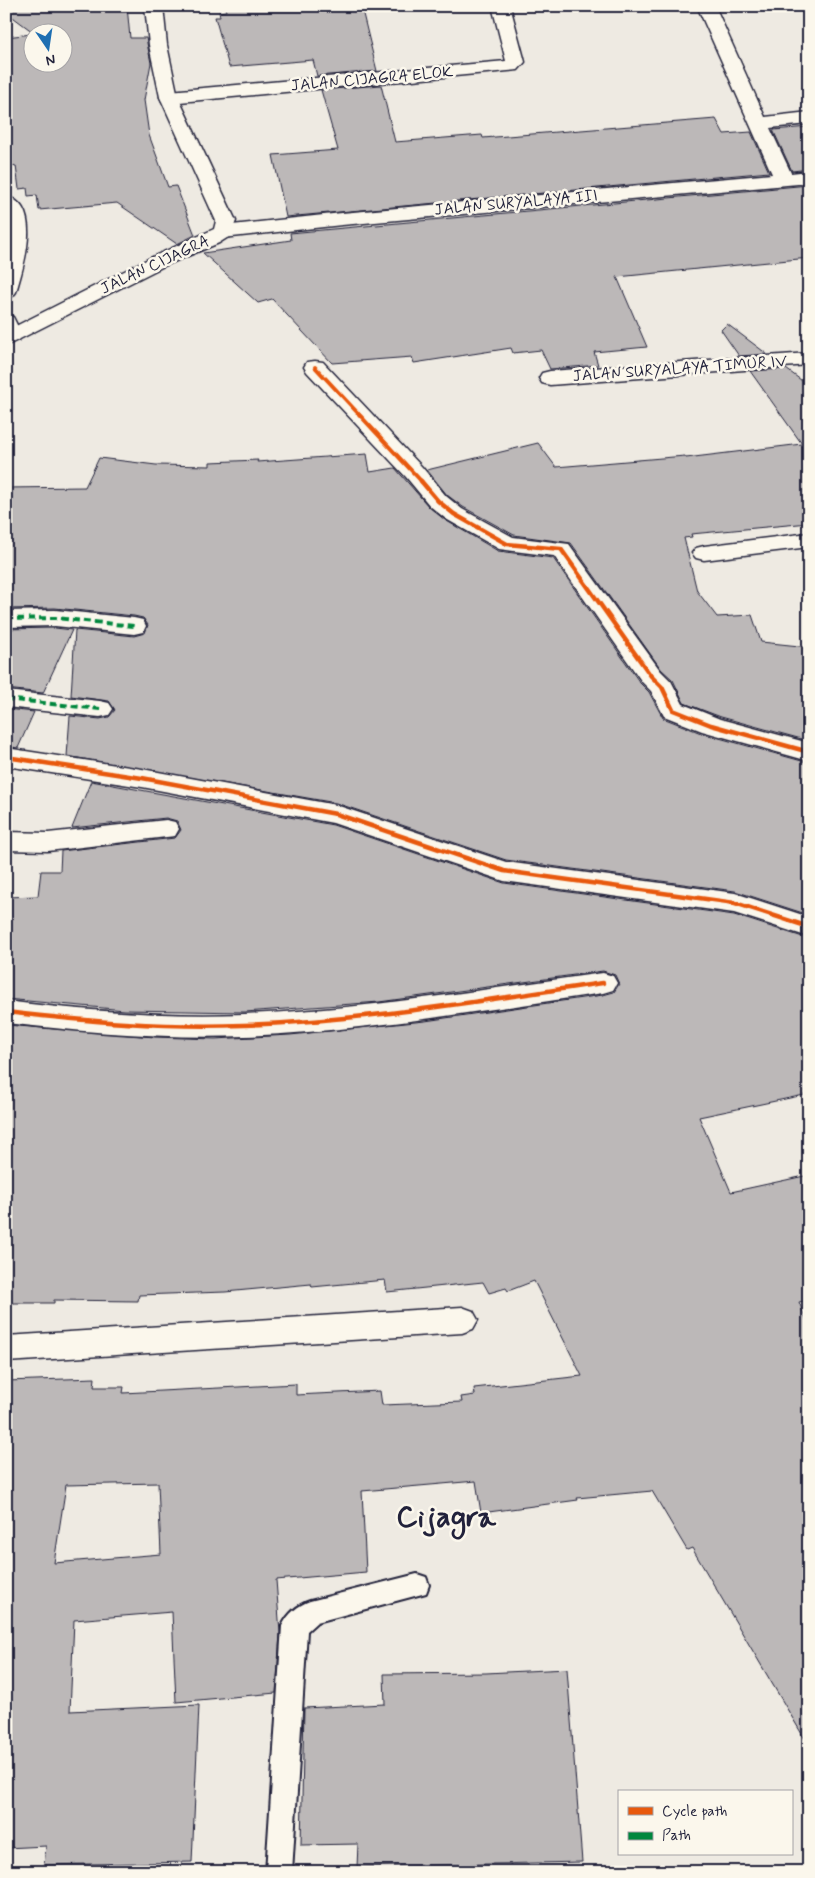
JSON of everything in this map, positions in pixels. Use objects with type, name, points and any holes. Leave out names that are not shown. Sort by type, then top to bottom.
[{"type":"street","name":"JALAN CIJAGRA","points":[[8,332],[224,232],[226,221],[169,97],[158,45],[154,6]]},
{"type":"street","name":"JALAN CIJAGRA ELOK","points":[[169,97],[510,66],[516,62],[501,6]]},
{"type":"street","points":[[706,6],[784,179]]},
{"type":"street","points":[[760,123],[809,118]]},
{"type":"street","name":"JALAN SURYALAYA III","points":[[224,232],[809,177]]},
{"type":"street","points":[[6,202],[14,210],[20,224],[19,239],[6,292]]},
{"type":"street","name":"JALAN SURYALAYA TIMUR IV","points":[[550,378],[809,359]]},
{"type":"street","points":[[315,367],[414,472],[438,501],[454,514],[482,528],[507,544],[561,549],[652,676],[662,687],[673,710],[711,724],[809,752]]},
{"type":"street","points":[[704,554],[809,540]]},
{"type":"street","points":[[6,619],[55,618],[134,626]]},
{"type":"street","points":[[6,699],[100,709]]},
{"type":"street","points":[[6,757],[142,778],[336,814],[504,871],[735,903],[809,927]]},
{"type":"street","points":[[6,841],[48,842],[166,829]]},
{"type":"street","points":[[6,1012],[76,1020],[141,1023],[202,1025],[278,1023],[432,1007],[603,983]]},
{"type":"street","points":[[6,1349],[462,1320]]},
{"type":"lane","points":[[279,1872],[295,1626],[310,1612],[417,1584]]},
{"type":"building","points":[[6,6],[127,6],[130,38],[146,38],[151,63],[144,100],[149,135],[168,187],[176,186],[195,235],[177,244],[117,203],[39,210],[37,195],[28,196],[27,188],[19,189],[16,166],[6,164],[6,37],[22,35],[22,72],[72,72],[72,22],[22,22],[22,24],[6,12]]},
{"type":"building","points":[[225,6],[361,6],[377,71],[317,76],[313,60],[229,67],[215,17],[220,17],[219,12],[226,11]]},
{"type":"building","points":[[381,85],[395,142],[482,135],[483,138],[716,119],[724,134],[751,132],[769,172],[286,217],[273,155],[338,150],[321,90]]},
{"type":"building","points":[[809,127],[809,169],[792,171],[773,130]]},
{"type":"building","points":[[809,185],[809,258],[617,277],[647,347],[594,352],[598,365],[550,369],[541,350],[513,353],[511,348],[414,363],[412,357],[332,363],[272,299],[258,303],[203,253],[291,240],[290,233]]},
{"type":"building","points":[[727,324],[767,354],[739,356],[721,330]]},
{"type":"building","points":[[786,369],[809,386],[809,523],[691,534],[692,537],[684,538],[697,591],[717,617],[752,615],[761,642],[809,647],[809,741],[721,717],[684,703],[673,680],[661,669],[571,543],[514,535],[463,507],[447,495],[427,470],[538,443],[556,467],[685,456],[686,458],[802,444],[750,371]]},
{"type":"building","points":[[367,454],[370,472],[395,468],[429,507],[445,520],[498,551],[553,558],[640,683],[649,692],[663,718],[701,733],[809,763],[809,915],[735,891],[506,860],[336,803],[67,756],[70,716],[100,719],[109,717],[115,710],[109,701],[71,696],[75,630],[134,636],[145,633],[148,625],[143,618],[134,616],[55,608],[6,609],[6,488],[85,487],[99,458],[156,465],[210,466],[210,462],[258,460],[257,462]]},
{"type":"building","points":[[55,628],[72,630],[43,693],[6,689],[6,629]]},
{"type":"building","points":[[6,709],[34,712],[18,748],[6,746]]},
{"type":"building","points":[[91,781],[333,825],[504,883],[734,915],[809,939],[809,1094],[699,1117],[731,1192],[809,1175],[809,1300],[799,1302],[809,1327],[809,1746],[692,1548],[687,1550],[652,1491],[577,1498],[578,1500],[481,1513],[476,1481],[362,1491],[366,1572],[276,1580],[280,1633],[276,1693],[176,1702],[172,1612],[74,1620],[70,1711],[199,1705],[192,1862],[44,1865],[46,1846],[6,1848],[6,1381],[95,1378],[94,1387],[124,1387],[123,1393],[296,1384],[296,1395],[380,1391],[382,1405],[462,1402],[461,1397],[475,1395],[474,1388],[582,1376],[534,1281],[508,1291],[506,1288],[489,1293],[483,1282],[387,1292],[385,1280],[312,1287],[311,1284],[225,1292],[139,1295],[138,1301],[54,1300],[54,1303],[6,1303],[6,1025],[155,1037],[215,1039],[290,1035],[425,1021],[603,995],[614,992],[619,984],[615,975],[603,971],[379,1002],[245,1012],[125,1010],[6,999],[6,897],[38,896],[41,871],[60,871],[61,851],[175,838],[181,830],[177,821],[166,818],[72,828]],"holes":[[[158,1483],[161,1554],[54,1563],[66,1485]]]},
{"type":"building","points":[[567,1669],[582,1862],[357,1867],[358,1844],[301,1845],[304,1708],[385,1704],[384,1674],[486,1673]]},
{"type":"marked path","points":[[6,619],[55,618],[134,626]]},
{"type":"marked path","points":[[6,699],[100,709]]},
{"type":"cycle path","points":[[315,367],[414,472],[438,501],[454,514],[482,528],[507,544],[561,549],[651,676],[662,687],[673,710],[711,725],[809,752]]},
{"type":"cycle path","points":[[6,757],[142,778],[336,814],[504,871],[735,903],[809,927]]},
{"type":"cycle path","points":[[6,1012],[142,1024],[245,1025],[320,1020],[401,1011],[603,983]]},
{"type":"district","name":"Cijagra","points":[[446,1517]]}]
